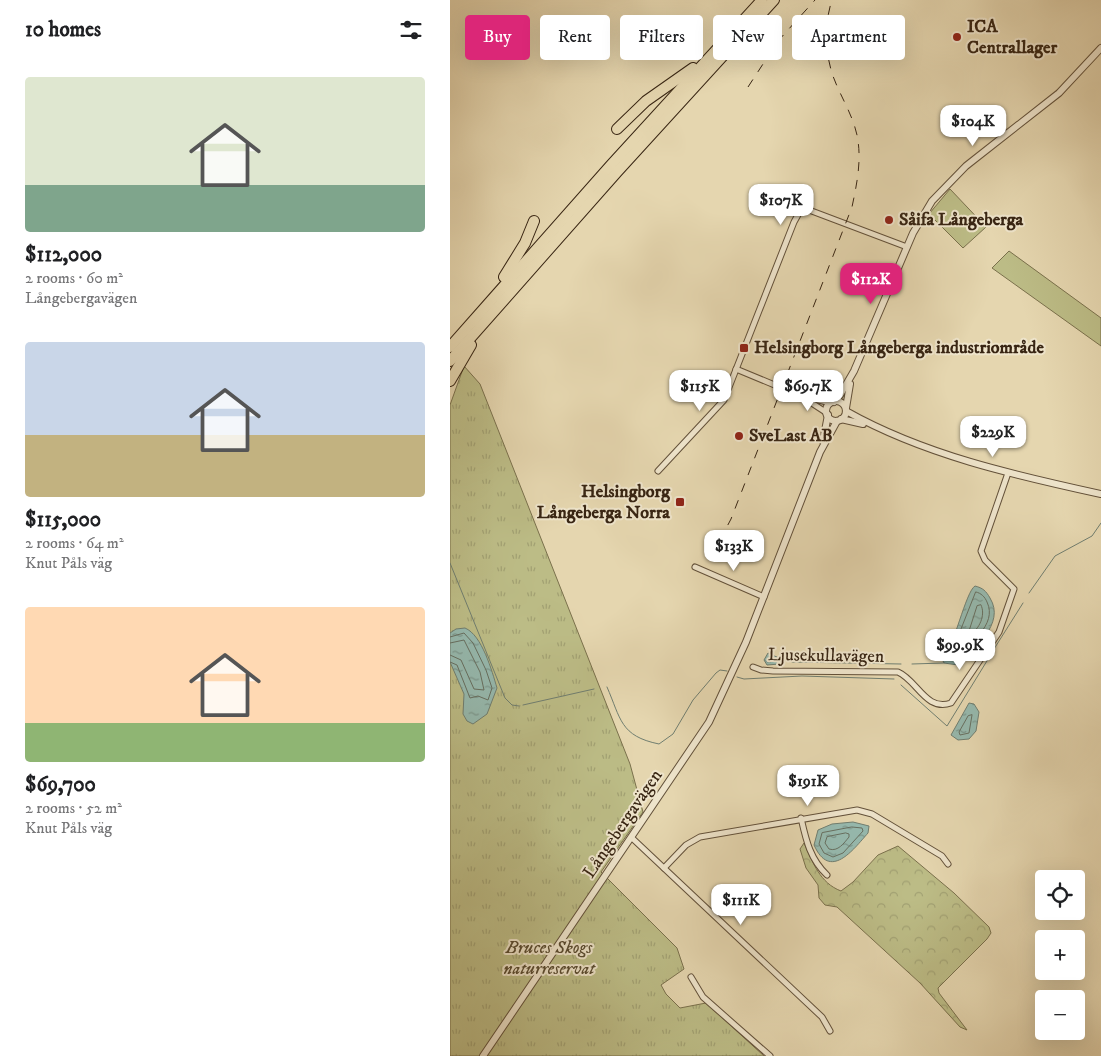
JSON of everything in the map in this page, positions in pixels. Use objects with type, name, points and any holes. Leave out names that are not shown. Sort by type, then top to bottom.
[{"type":"highway","points":[[450,347],[762,0]]},
{"type":"highway","points":[[450,361],[774,0]]},
{"type":"highway","points":[[617,129],[646,101],[710,56]]},
{"type":"highway","points":[[469,325],[513,264],[534,221]]},
{"type":"highway","points":[[450,381],[468,348],[510,292]]},
{"type":"street","points":[[827,414],[827,408],[840,395],[854,370],[907,247],[926,209],[948,183],[966,166],[1033,116],[1059,93],[1101,48]]},
{"type":"street","points":[[658,471],[720,405],[795,220],[800,212],[809,210],[907,247]]},
{"type":"street","points":[[736,369],[801,396],[841,402],[846,410],[884,430],[957,458],[1008,474],[1101,494]]},
{"type":"street","points":[[839,420],[846,410],[854,370]]},
{"type":"street","points":[[801,396],[839,420],[884,430]]},
{"type":"street","name":"Långebergavägen","points":[[820,452],[827,414]]},
{"type":"street","name":"Långebergavägen","points":[[483,1056],[632,838],[713,715],[764,596],[820,452],[839,420]]},
{"type":"street","name":"Ljusekullavägen","points":[[753,667],[773,671],[866,670],[898,672],[932,702],[941,705],[951,703],[998,632],[1007,614],[1014,589],[985,560],[981,551],[1008,474]]},
{"type":"street","points":[[696,568],[764,596]]},
{"type":"street","points":[[664,868],[686,845],[700,837],[848,810],[865,812],[942,856],[948,864]]},
{"type":"street","points":[[801,818],[811,853],[827,875]]},
{"type":"street","points":[[632,838],[822,1017],[830,1031]]},
{"type":"street","points":[[691,977],[705,999],[770,1056]]},
{"type":"green space","points":[[950,189],[986,227],[963,248],[929,214]]},
{"type":"green space","points":[[1009,251],[1101,318],[1101,346],[992,268]]},
{"type":"green space","name":"Bruces Skogs naturreservat","points":[[464,366],[480,384],[630,764],[643,812],[601,872],[677,948],[684,969],[661,985],[666,994],[680,1008],[706,1003],[764,1056],[450,1056],[450,405]]},
{"type":"green space","points":[[804,843],[822,878],[841,891],[853,882],[878,855],[898,846],[954,893],[989,927],[991,933],[987,939],[938,988],[939,993],[967,1030],[960,1027],[920,983],[837,907],[825,905],[819,898],[818,885],[806,868],[800,849]]},
{"type":"water","points":[[975,586],[986,592],[994,608],[991,626],[979,644],[958,665],[944,663],[943,661],[951,645],[971,590]]},
{"type":"water","points":[[465,628],[471,632],[481,646],[497,688],[487,714],[473,724],[467,721],[463,714],[464,694],[450,662],[450,633],[456,629]]},
{"type":"water","points":[[768,653],[779,658],[780,664],[767,665],[764,660]]},
{"type":"water","points":[[969,703],[974,704],[979,712],[976,731],[969,739],[958,740],[951,735]]},
{"type":"water","points":[[853,822],[869,826],[868,833],[849,854],[834,862],[827,861],[820,856],[814,845],[818,830],[832,824]]},
{"type":"waterway","points":[[1029,593],[1055,556],[1092,536],[1101,523]]},
{"type":"waterway","points":[[450,563],[505,698],[512,705],[519,706]]},
{"type":"waterway","points":[[994,649],[1023,603]]},
{"type":"waterway","points":[[901,685],[947,726],[990,656]]},
{"type":"waterway","points":[[792,662],[901,664]]},
{"type":"waterway","points":[[912,664],[944,663]]},
{"type":"waterway","points":[[607,687],[619,717],[629,731],[646,741],[659,744],[673,734],[693,700],[716,673],[720,670],[727,671]]},
{"type":"waterway","points":[[737,677],[744,679],[802,676],[894,679]]},
{"type":"waterway","points":[[523,705],[594,689]]},
{"type":"railway","points":[[748,87],[778,41],[815,0]]},
{"type":"railway","points":[[708,555],[722,536],[731,519],[852,207],[856,189],[859,153],[853,122],[833,76],[828,54],[826,32],[832,0]]},
{"type":"place","name":"ICA Centrallager","points":[[957,37]]},
{"type":"place","name":"Såifa Långeberga","points":[[889,220]]},
{"type":"place","name":"Helsingborg Långeberga industriområde","points":[[744,348]]},
{"type":"place","name":"SveLast AB","points":[[739,436]]},
{"type":"place","name":"Helsingborg Långeberga Norra","points":[[680,502]]}]
